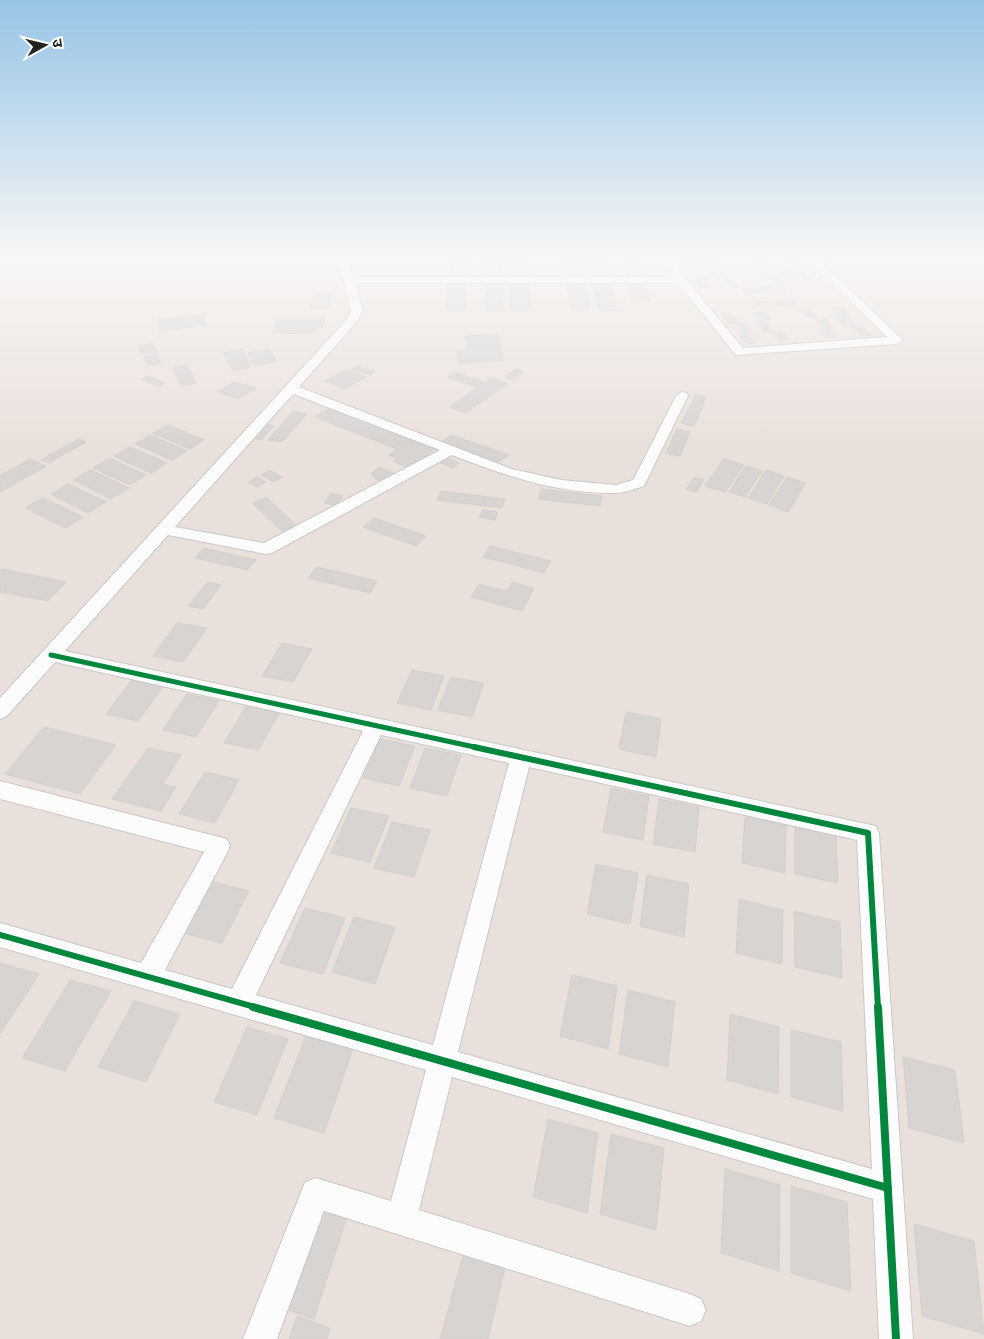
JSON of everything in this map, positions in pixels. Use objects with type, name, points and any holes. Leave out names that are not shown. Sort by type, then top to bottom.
[{"type":"street","points":[[0,711],[353,319]]},
{"type":"street","points":[[714,319],[740,352],[897,340],[875,319]]},
{"type":"street","points":[[290,388],[508,472],[561,484],[616,489],[639,483],[682,396]]},
{"type":"street","points":[[164,529],[266,549],[451,450]]},
{"type":"street","points":[[51,655],[868,833],[896,1339]]},
{"type":"street","points":[[239,1003],[376,725]]},
{"type":"street","points":[[401,1219],[521,757]]},
{"type":"street","points":[[0,790],[219,846],[147,976]]},
{"type":"street","points":[[0,935],[888,1188]]},
{"type":"street","points":[[260,1339],[316,1193],[690,1310]]},
{"type":"shaded area","points":[[0,319],[984,319],[984,1339],[0,1339]]},
{"type":"building","points":[[204,319],[206,325],[160,331],[158,320]]},
{"type":"building","points":[[278,319],[325,319],[322,328],[316,328],[314,334],[272,333]]},
{"type":"building","points":[[726,319],[736,319],[739,323],[729,324]]},
{"type":"building","points":[[816,319],[825,319],[833,327],[824,327]]},
{"type":"building","points":[[837,319],[848,319],[854,325],[844,326]]},
{"type":"building","points":[[765,321],[774,331],[764,332],[755,322]]},
{"type":"building","points":[[736,323],[746,323],[753,333],[744,333]]},
{"type":"building","points":[[861,325],[871,335],[861,336],[850,326]]},
{"type":"building","points":[[818,328],[827,328],[837,337],[828,338]]},
{"type":"building","points":[[781,331],[789,340],[780,341],[771,332]]},
{"type":"building","points":[[747,333],[755,343],[746,344],[738,334]]},
{"type":"building","points":[[497,334],[504,361],[459,363],[456,351],[469,351],[465,336]]},
{"type":"building","points":[[152,343],[157,351],[143,355],[138,346]]},
{"type":"building","points":[[242,349],[251,367],[233,371],[223,353]]},
{"type":"building","points":[[269,349],[277,361],[254,366],[247,353]]},
{"type":"building","points":[[157,354],[161,364],[149,366],[144,357]]},
{"type":"building","points":[[187,365],[196,383],[182,386],[173,368]]},
{"type":"building","points":[[358,366],[375,372],[370,375],[352,369]]},
{"type":"building","points":[[516,369],[524,372],[513,380],[505,377]]},
{"type":"building","points":[[345,370],[366,377],[345,389],[325,381]]},
{"type":"building","points":[[455,372],[484,382],[476,387],[447,377]]},
{"type":"building","points":[[147,376],[165,383],[159,386],[141,379]]},
{"type":"building","points":[[491,378],[507,384],[466,413],[449,407]]},
{"type":"building","points":[[234,382],[256,388],[238,399],[217,392]]},
{"type":"building","points":[[695,394],[706,396],[703,404],[692,403]]},
{"type":"building","points":[[691,404],[703,406],[694,426],[681,423]]},
{"type":"building","points":[[330,408],[435,449],[409,468],[393,461],[396,458],[389,455],[397,449],[315,417]]},
{"type":"building","points":[[293,411],[307,414],[282,442],[268,440]]},
{"type":"building","points":[[264,424],[274,426],[261,440],[251,438]]},
{"type":"building","points":[[168,425],[204,440],[190,449],[153,433]]},
{"type":"building","points":[[677,429],[690,432],[680,456],[666,453]]},
{"type":"building","points":[[151,435],[187,451],[172,460],[135,444]]},
{"type":"building","points":[[451,435],[509,455],[498,462],[442,442]]},
{"type":"building","points":[[79,439],[86,442],[49,463],[41,460]]},
{"type":"building","points":[[130,447],[167,463],[151,473],[114,456]]},
{"type":"building","points":[[444,457],[459,463],[453,468],[438,462]]},
{"type":"building","points":[[109,458],[146,475],[130,485],[93,468]]},
{"type":"building","points":[[30,459],[46,466],[0,492],[0,476]]},
{"type":"building","points":[[724,459],[744,465],[725,492],[705,486]]},
{"type":"building","points":[[746,466],[762,471],[745,497],[729,492]]},
{"type":"building","points":[[379,467],[398,475],[387,484],[373,478],[376,476],[371,474]]},
{"type":"building","points":[[91,470],[129,488],[111,499],[74,480]]},
{"type":"building","points":[[270,470],[282,477],[274,482],[261,475]]},
{"type":"building","points":[[766,470],[784,476],[767,504],[748,498]]},
{"type":"building","points":[[257,477],[266,482],[256,487],[248,482]]},
{"type":"building","points":[[695,477],[704,480],[696,492],[686,489]]},
{"type":"building","points":[[787,477],[806,483],[788,512],[769,505]]},
{"type":"building","points":[[68,484],[106,502],[88,513],[51,494]]},
{"type":"building","points":[[541,489],[602,496],[600,506],[538,499]]},
{"type":"building","points":[[441,491],[505,499],[502,508],[437,500]]},
{"type":"building","points":[[331,493],[343,496],[336,505],[324,503]]},
{"type":"building","points":[[266,497],[296,525],[282,531],[252,503]]},
{"type":"building","points":[[43,498],[83,517],[65,528],[25,508]]},
{"type":"building","points":[[483,510],[498,512],[495,520],[479,517]]},
{"type":"building","points":[[374,518],[426,536],[416,546],[363,527]]},
{"type":"building","points":[[490,546],[551,561],[544,573],[483,557]]},
{"type":"building","points":[[204,548],[256,560],[247,570],[195,558]]},
{"type":"building","points":[[317,567],[377,581],[370,593],[308,578]]},
{"type":"building","points":[[2,569],[66,582],[48,601],[0,592],[0,571]]},
{"type":"building","points":[[208,582],[221,585],[203,609],[188,606]]},
{"type":"building","points":[[512,582],[534,588],[522,611],[471,597],[479,584],[507,591]]},
{"type":"building","points":[[177,623],[207,628],[183,662],[153,656]]},
{"type":"building","points":[[282,643],[312,649],[293,682],[262,676]]},
{"type":"building","points":[[412,670],[444,676],[431,710],[397,703]]},
{"type":"building","points":[[451,677],[484,683],[472,717],[438,710]]},
{"type":"building","points":[[132,680],[163,686],[138,721],[106,714]]},
{"type":"building","points":[[187,694],[219,701],[196,737],[163,730]]},
{"type":"building","points":[[247,705],[280,712],[258,750],[224,743]]},
{"type":"building","points":[[626,712],[661,719],[656,757],[619,749]]},
{"type":"building","points":[[44,727],[116,745],[80,794],[5,774]]},
{"type":"building","points":[[380,739],[415,746],[399,786],[363,778]]},
{"type":"building","points":[[148,748],[181,755],[163,784],[176,787],[161,811],[112,799]]},
{"type":"building","points":[[425,748],[461,755],[447,796],[410,788]]},
{"type":"building","points":[[205,772],[239,780],[215,823],[179,814]]},
{"type":"building","points":[[611,788],[649,796],[643,840],[603,832]]},
{"type":"building","points":[[659,799],[699,807],[695,852],[653,844]]},
{"type":"building","points":[[351,808],[389,816],[370,862],[331,853]]},
{"type":"building","points":[[745,817],[786,826],[785,873],[742,863]]},
{"type":"building","points":[[392,822],[430,830],[414,877],[374,868]]},
{"type":"building","points":[[795,827],[836,836],[838,883],[795,874]]},
{"type":"building","points":[[596,864],[638,873],[630,924],[587,914]]},
{"type":"building","points":[[647,875],[689,884],[684,937],[640,926]]},
{"type":"building","points":[[210,881],[249,891],[222,943],[182,933]]},
{"type":"building","points":[[739,899],[783,910],[782,964],[736,953]]},
{"type":"building","points":[[305,908],[345,918],[323,974],[280,963]]},
{"type":"building","points":[[794,911],[840,922],[842,978],[795,967]]},
{"type":"building","points":[[354,917],[395,927],[375,984],[332,972]]},
{"type":"building","points":[[0,963],[39,974],[0,1034]]},
{"type":"building","points":[[572,975],[617,986],[608,1049],[560,1036]]},
{"type":"building","points":[[70,980],[111,991],[65,1071],[22,1058]]},
{"type":"building","points":[[628,990],[675,1002],[668,1067],[619,1054]]},
{"type":"building","points":[[134,1001],[180,1014],[146,1082],[98,1067]]},
{"type":"building","points":[[730,1014],[779,1027],[778,1094],[727,1080]]},
{"type":"building","points":[[247,1027],[288,1039],[257,1115],[214,1102]]},
{"type":"building","points":[[791,1030],[841,1042],[843,1111],[791,1097]]},
{"type":"building","points":[[307,1033],[354,1046],[324,1133],[274,1118]]},
{"type":"building","points":[[903,1057],[955,1070],[964,1143],[909,1128]]},
{"type":"building","points":[[548,1119],[598,1133],[587,1213],[533,1197]]},
{"type":"building","points":[[611,1134],[664,1148],[656,1230],[600,1214]]},
{"type":"building","points":[[725,1169],[780,1185],[779,1271],[721,1253]]},
{"type":"building","points":[[791,1186],[847,1202],[851,1291],[791,1273]]},
{"type":"building","points":[[319,1194],[351,1204],[314,1319],[280,1307]]},
{"type":"building","points":[[914,1224],[974,1241],[984,1334],[922,1316]]},
{"type":"building","points":[[465,1248],[506,1264],[488,1339],[440,1339]]},
{"type":"building","points":[[297,1316],[330,1328],[327,1339],[289,1339]]},
{"type":"cycle path","points":[[51,655],[868,833],[896,1339]]},
{"type":"cycle path","points":[[0,935],[888,1188]]}]
